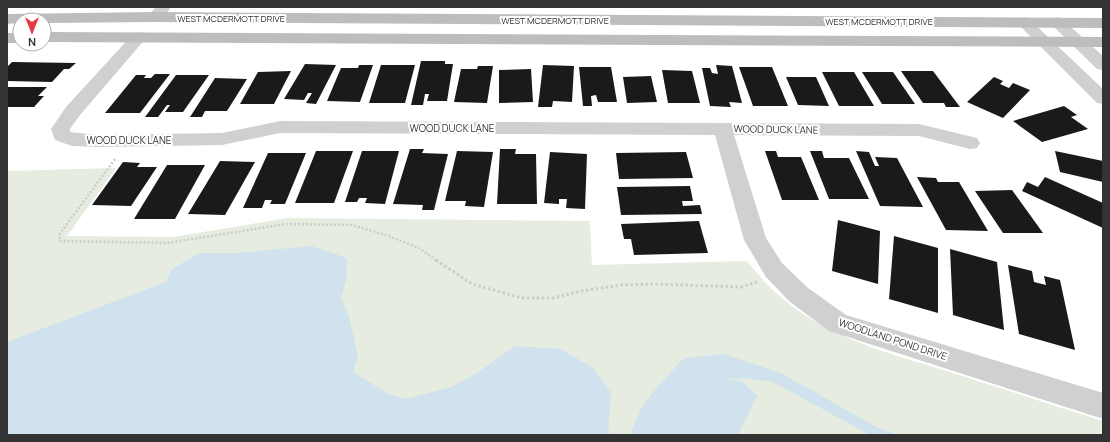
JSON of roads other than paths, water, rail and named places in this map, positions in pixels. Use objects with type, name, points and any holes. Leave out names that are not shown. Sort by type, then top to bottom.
[{"type":"main road","name":"WEST MCDERMOTT DRIVE","points":[[7,19],[159,12],[1103,23]]},
{"type":"main road","points":[[139,37],[159,12]]},
{"type":"main road","name":"WEST MCDERMOTT DRIVE","points":[[52,38],[139,37],[1103,42]]},
{"type":"street","points":[[1024,22],[1103,99]]},
{"type":"street","points":[[1057,22],[1103,65]]},
{"type":"street","name":"WOOD DUCK LANE","points":[[139,37],[73,110],[60,129],[62,136],[72,140],[222,139],[280,127],[919,130],[970,143]]},
{"type":"street","name":"WOODLAND POND DRIVE","points":[[723,129],[755,240],[774,270],[799,295],[838,323],[1103,406]]},
{"type":"water","points":[[311,246],[347,258],[346,281],[341,298],[348,314],[358,355],[353,372],[390,395],[405,399],[452,387],[477,373],[515,346],[561,349],[593,368],[611,393],[608,433],[628,435],[7,435],[7,342],[166,282],[171,270],[199,253],[236,253]]},
{"type":"water","points":[[723,354],[781,373],[878,428],[899,435],[870,435],[773,382],[746,378],[726,379],[743,382],[757,396],[738,435],[630,435],[642,407],[659,385],[684,358]]}]
